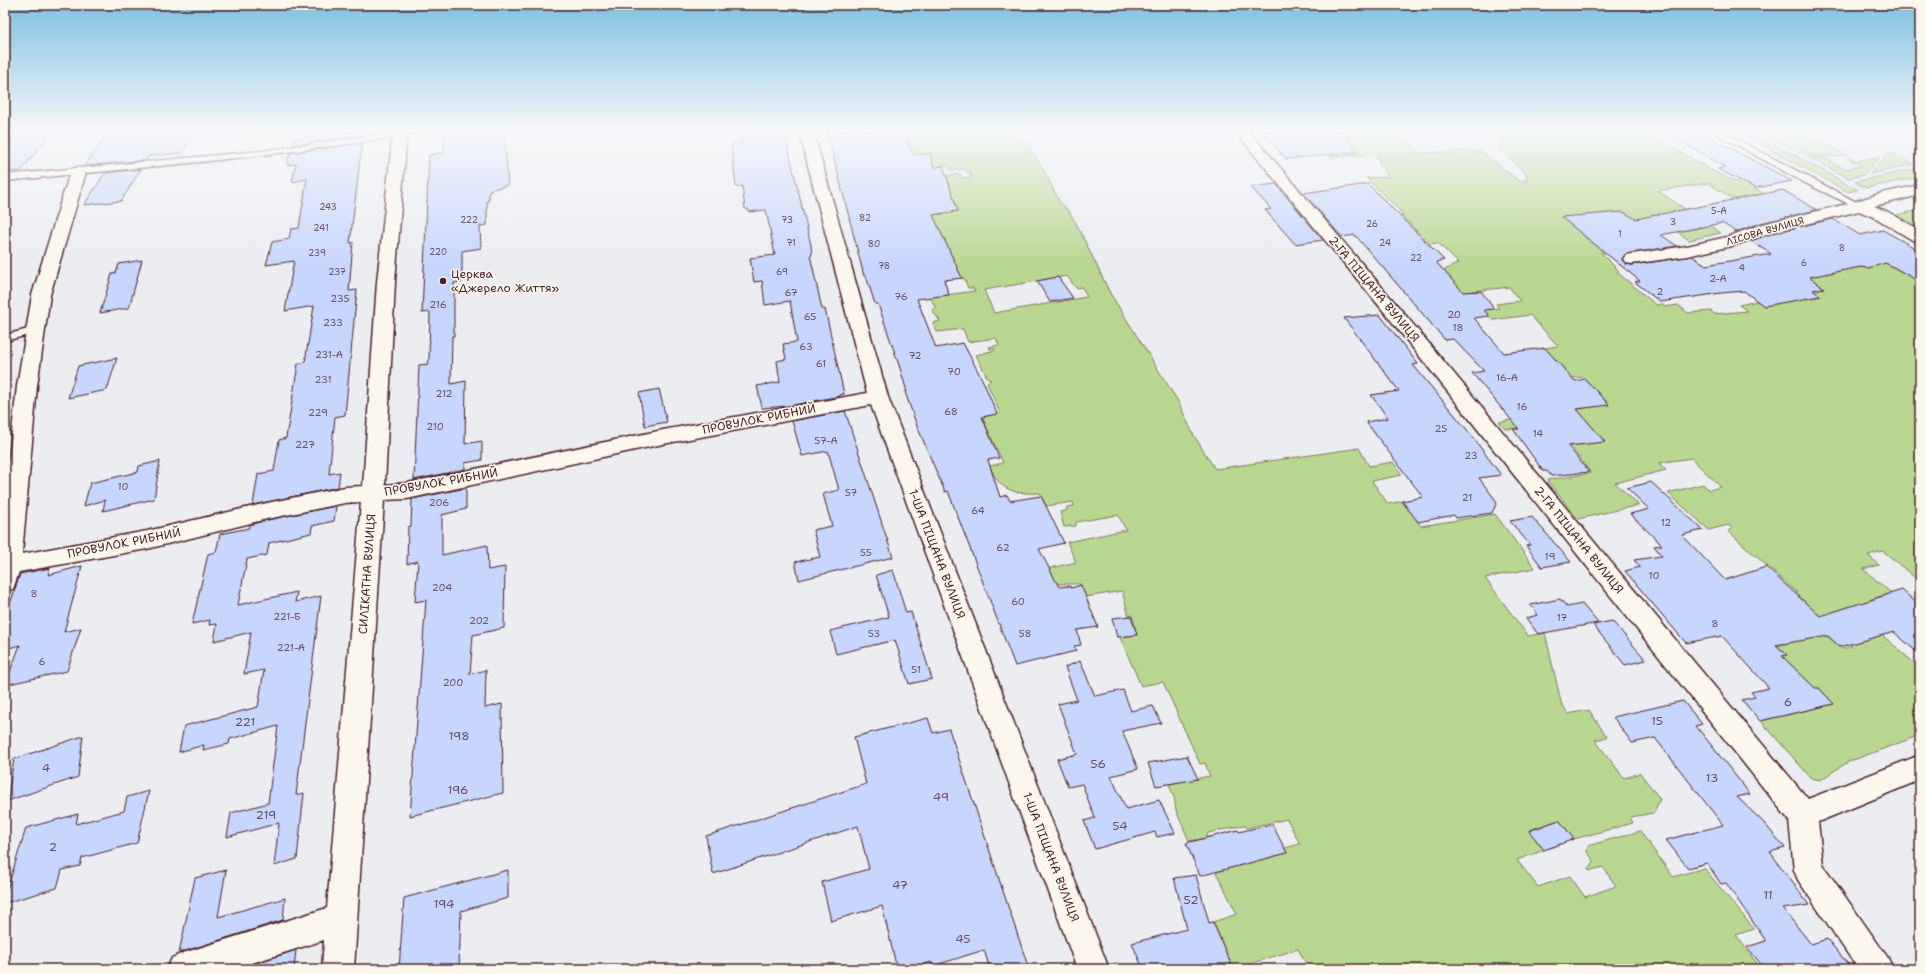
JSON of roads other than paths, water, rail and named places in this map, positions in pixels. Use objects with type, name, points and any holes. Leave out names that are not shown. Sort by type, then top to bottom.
[{"type":"street","points":[[6,571],[27,386],[41,295],[77,176]]},
{"type":"street","name":"СИЛІКАТНА ВУЛИЦЯ","points":[[338,969],[373,494],[386,282],[399,176]]},
{"type":"street","name":"1-ША ПІЩАНА ВУЛИЦЯ","points":[[819,176],[878,397],[1093,969]]},
{"type":"street","name":"2-ГА ПІЩАНА ВУЛИЦЯ","points":[[1281,176],[1396,315],[1803,815]]},
{"type":"street","name":"ЛІСОВА ВУЛИЦЯ","points":[[1632,259],[1688,252],[1732,241],[1768,228],[1920,190]]},
{"type":"street","points":[[1858,205],[1882,215],[1920,237]]},
{"type":"street","name":"ПРОВУЛОК РИБНИЙ","points":[[6,571],[147,540],[267,511],[362,493],[373,494],[407,491],[663,437],[878,397]]},
{"type":"street","points":[[1877,969],[1809,870],[1803,815],[1920,767]]},
{"type":"street","points":[[183,969],[342,919]]},
{"type":"lane","points":[[5,178],[24,176]]},
{"type":"lane","points":[[1800,176],[1858,205]]},
{"type":"lane","points":[[5,338],[36,330]]},
{"type":"place","name":"Церква «Джерело Життя»","points":[[443,281]]}]
